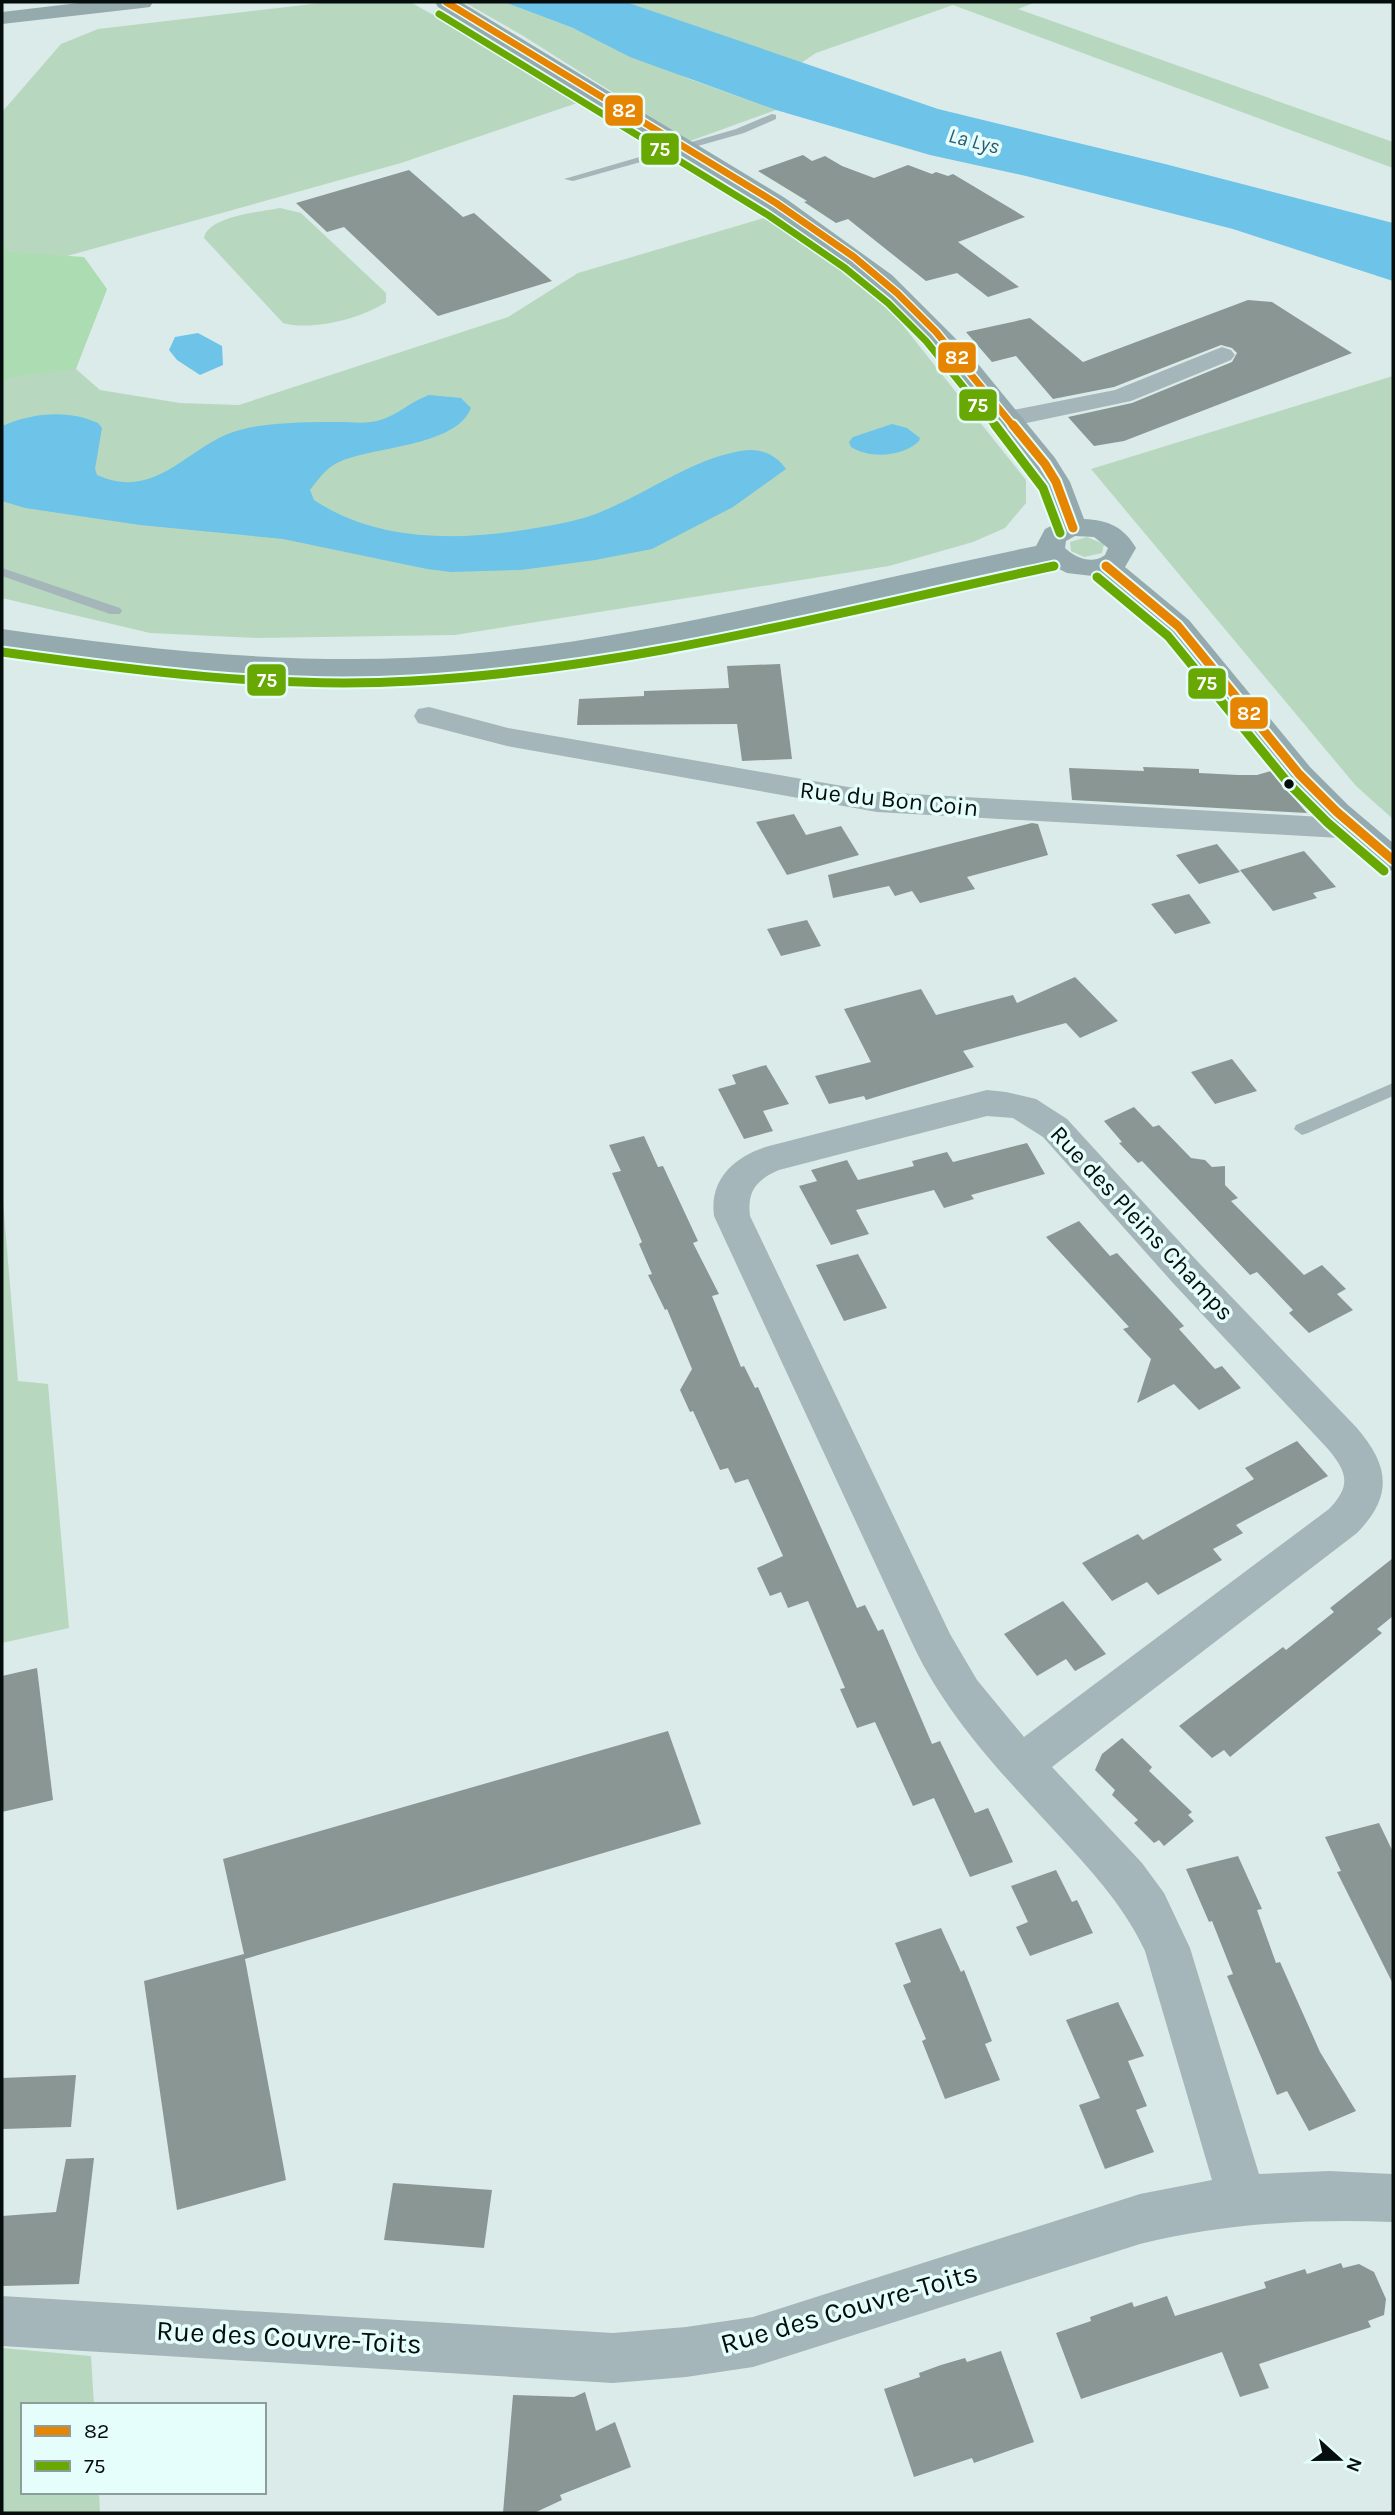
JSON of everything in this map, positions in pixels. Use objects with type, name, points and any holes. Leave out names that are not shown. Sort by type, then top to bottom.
[{"type":"highway","points":[[2,18],[142,2]]},
{"type":"main road","points":[[446,2],[822,233],[886,283],[926,321],[1051,473],[1073,528]]},
{"type":"main road","points":[[1073,528],[1100,529],[1119,542],[1122,554],[1106,566],[1094,568],[1063,562],[1052,552],[1050,546],[1053,537],[1073,528]]},
{"type":"main road","points":[[2,638],[214,665],[331,669],[458,664],[617,643],[1052,552]]},
{"type":"main road","points":[[1106,566],[1178,626],[1299,774],[1393,860]]},
{"type":"street","points":[[1008,419],[1122,396],[1222,355]]},
{"type":"street","points":[[1186,369],[1209,385]]},
{"type":"street","name":"Rue du Bon Coin","points":[[429,716],[507,737],[877,803],[1357,829]]},
{"type":"street","name":"Rue des Pleins Champs","points":[[1022,1764],[1343,1521],[1358,1505],[1363,1494],[1364,1473],[1361,1463],[1348,1444],[1186,1273],[1055,1128],[1037,1113],[1027,1109],[1002,1103],[987,1103],[769,1158],[745,1171],[737,1181],[729,1204],[732,1216],[935,1647],[962,1693],[1022,1764],[1126,1878],[1157,1926],[1170,1957],[1242,2199]]},
{"type":"street","name":"Rue des Couvre-Toits","points":[[2,2321],[613,2358],[686,2352],[753,2342],[1188,2206],[1290,2195],[1393,2198]]},
{"type":"lane","points":[[569,179],[740,131],[772,117]]},
{"type":"lane","points":[[2,572],[115,611]]},
{"type":"lane","points":[[1301,1129],[1393,1088]]},
{"type":"green space","points":[[330,2],[410,2],[586,100],[401,163],[6,273],[2,268],[2,112],[61,44],[98,29]]},
{"type":"green space","points":[[464,2],[504,2],[573,28],[689,79],[776,110],[690,141]]},
{"type":"green space","points":[[626,2],[1036,2],[1018,9],[1393,142],[1393,168],[953,5],[816,53],[801,63]]},
{"type":"green space","points":[[280,208],[301,213],[386,293],[386,302],[364,314],[336,322],[308,325],[283,323],[204,238],[215,225],[225,220]]},
{"type":"green space","points":[[774,215],[889,308],[1026,480],[1026,503],[1005,528],[973,542],[889,566],[455,635],[256,638],[150,633],[2,598],[2,281],[107,289],[76,369],[100,390],[180,403],[239,405],[508,317],[578,273]]},
{"type":"green space","points":[[2,241],[8,252],[84,257],[107,289],[75,369],[10,377],[2,383]]},
{"type":"green space","points":[[1393,376],[1393,819],[1356,786],[1091,469]]},
{"type":"green space","points":[[1087,537],[1104,544],[1102,553],[1084,557],[1071,551],[1070,542]]},
{"type":"green space","points":[[2,1189],[18,1381],[48,1384],[69,1628],[2,1643]]},
{"type":"green space","points":[[2,2348],[91,2356],[94,2403],[21,2403],[21,2494],[99,2494],[100,2513],[2,2513]]},
{"type":"water","name":"La Lys","points":[[504,2],[626,2],[938,109],[1393,223],[1393,281],[1233,229],[1026,176],[930,155],[776,110],[630,57],[573,28]]},
{"type":"water","points":[[198,333],[222,346],[223,365],[200,375],[177,360],[169,350],[175,337]]},
{"type":"water","points":[[429,395],[461,398],[471,408],[462,421],[448,431],[410,444],[352,457],[333,465],[310,490],[314,500],[339,514],[393,531],[421,535],[479,535],[536,528],[587,517],[704,462],[740,451],[766,453],[777,459],[786,469],[733,507],[652,549],[521,570],[451,572],[427,569],[283,539],[140,525],[25,508],[2,501],[2,426],[25,418],[62,414],[98,423],[102,428],[95,469],[97,475],[118,481],[136,482],[169,470],[233,432],[285,423],[377,421]]},
{"type":"water","points":[[892,424],[907,428],[920,438],[919,441],[895,453],[877,455],[851,447],[849,442],[853,437]]},
{"type":"building","points":[[803,155],[812,161],[825,156],[842,166],[874,178],[908,165],[932,174],[953,174],[1025,217],[958,242],[1019,287],[988,297],[957,273],[926,281],[848,219],[836,223],[804,202],[807,201],[758,171]]},
{"type":"building","points":[[409,170],[463,217],[474,213],[552,281],[438,316],[344,227],[327,232],[296,203]]},
{"type":"building","points":[[1248,300],[1272,302],[1352,353],[1124,441],[1094,446],[1068,417],[1132,403],[1232,362],[1237,353],[1232,348],[1221,345],[1114,387],[1053,399],[1016,356],[992,362],[966,332],[1030,318],[1083,362]]},
{"type":"building","points":[[780,664],[792,759],[742,761],[737,724],[577,725],[579,699],[644,696],[644,691],[729,688],[727,666]]},
{"type":"building","points":[[1143,767],[1199,769],[1199,773],[1238,775],[1257,775],[1271,771],[1307,813],[1072,800],[1069,768],[1144,771]]},
{"type":"building","points":[[794,814],[806,835],[841,826],[859,855],[787,875],[756,822]]},
{"type":"building","points":[[1032,823],[1038,824],[1048,855],[967,877],[975,889],[920,903],[912,891],[895,896],[889,886],[833,898],[828,875]]},
{"type":"building","points":[[1217,844],[1240,872],[1199,884],[1176,855]]},
{"type":"building","points":[[1304,851],[1336,887],[1313,893],[1317,898],[1273,911],[1240,870]]},
{"type":"building","points":[[1189,894],[1211,923],[1175,934],[1151,904]]},
{"type":"building","points":[[807,920],[821,946],[781,956],[767,929]]},
{"type":"building","points":[[1075,977],[1118,1021],[1080,1038],[1066,1023],[963,1051],[974,1067],[866,1100],[864,1096],[829,1104],[815,1076],[871,1062],[844,1009],[921,989],[936,1015],[1013,995],[1017,1003]]},
{"type":"building","points":[[1232,1059],[1257,1091],[1215,1104],[1191,1072]]},
{"type":"building","points":[[766,1065],[789,1104],[763,1111],[773,1131],[744,1139],[718,1089],[736,1084],[732,1075]]},
{"type":"building","points":[[1134,1107],[1153,1127],[1159,1125],[1191,1158],[1205,1160],[1212,1167],[1225,1166],[1225,1185],[1238,1198],[1231,1201],[1304,1275],[1322,1265],[1346,1289],[1337,1294],[1353,1310],[1309,1333],[1289,1313],[1293,1310],[1257,1272],[1250,1275],[1142,1161],[1138,1163],[1119,1143],[1122,1142],[1104,1121]]},
{"type":"building","points":[[644,1136],[658,1167],[663,1166],[698,1241],[693,1243],[719,1294],[712,1296],[741,1367],[744,1366],[755,1388],[758,1387],[857,1608],[865,1605],[878,1631],[883,1629],[932,1744],[940,1741],[975,1813],[988,1808],[1013,1862],[970,1877],[934,1798],[913,1806],[875,1722],[857,1728],[840,1689],[845,1688],[808,1601],[788,1608],[781,1592],[770,1596],[757,1568],[783,1556],[748,1479],[735,1483],[728,1468],[720,1470],[693,1411],[690,1412],[680,1390],[692,1369],[667,1309],[665,1310],[648,1275],[652,1274],[639,1244],[642,1242],[612,1173],[621,1171],[609,1145]]},
{"type":"building","points":[[1027,1143],[1045,1174],[971,1195],[974,1199],[944,1208],[934,1190],[856,1210],[869,1234],[831,1245],[799,1186],[817,1181],[811,1170],[847,1160],[858,1180],[914,1166],[912,1161],[947,1152],[953,1162]]},
{"type":"building","points":[[1079,1221],[1110,1256],[1117,1253],[1184,1326],[1179,1329],[1215,1369],[1222,1366],[1241,1388],[1199,1410],[1174,1384],[1137,1403],[1151,1359],[1123,1329],[1129,1327],[1046,1237]]},
{"type":"building","points":[[858,1254],[887,1308],[844,1321],[816,1265]]},
{"type":"building","points":[[1297,1441],[1328,1476],[1236,1525],[1243,1533],[1213,1549],[1222,1560],[1158,1595],[1147,1582],[1112,1601],[1082,1563],[1138,1534],[1143,1540],[1254,1479],[1245,1468]]},
{"type":"building","points":[[1393,1558],[1393,1616],[1377,1629],[1382,1633],[1230,1757],[1224,1750],[1212,1758],[1179,1726],[1283,1647],[1286,1650],[1334,1612],[1330,1608]]},
{"type":"building","points":[[1063,1601],[1106,1654],[1075,1671],[1066,1659],[1037,1676],[1004,1634]]},
{"type":"building","points":[[37,1668],[53,1800],[2,1812],[2,1676]]},
{"type":"building","points":[[668,1731],[701,1824],[245,1959],[286,2180],[177,2210],[144,1981],[244,1954],[223,1859]]},
{"type":"building","points":[[1122,1738],[1152,1767],[1149,1771],[1192,1812],[1188,1815],[1194,1821],[1164,1846],[1159,1840],[1154,1843],[1134,1823],[1138,1820],[1112,1795],[1115,1790],[1095,1770],[1102,1754]]},
{"type":"building","points":[[1379,1823],[1393,1852],[1393,1984],[1337,1872],[1341,1871],[1325,1837]]},
{"type":"building","points":[[1238,1856],[1262,1909],[1257,1910],[1276,1963],[1280,1962],[1320,2052],[1356,2111],[1309,2131],[1287,2091],[1277,2095],[1227,1976],[1233,1974],[1212,1921],[1209,1922],[1186,1869]]},
{"type":"building","points":[[1056,1870],[1072,1902],[1077,1900],[1093,1933],[1030,1956],[1016,1927],[1028,1922],[1011,1886]]},
{"type":"building","points":[[941,1928],[961,1972],[964,1970],[992,2041],[985,2044],[1000,2080],[945,2099],[922,2041],[926,2039],[903,1985],[911,1982],[895,1943]]},
{"type":"building","points":[[1118,2002],[1144,2056],[1128,2061],[1147,2106],[1136,2110],[1154,2152],[1105,2169],[1079,2105],[1100,2098],[1066,2020]]},
{"type":"building","points":[[76,2075],[71,2127],[2,2129],[2,2078]]},
{"type":"building","points":[[94,2158],[79,2284],[2,2286],[2,2216],[56,2212],[66,2159]]},
{"type":"building","points":[[393,2183],[492,2190],[484,2248],[384,2240]]},
{"type":"building","points":[[1341,2263],[1343,2268],[1359,2264],[1374,2272],[1386,2299],[1384,2315],[1368,2321],[1371,2327],[1259,2364],[1269,2388],[1240,2397],[1222,2352],[1081,2399],[1056,2333],[1091,2321],[1090,2317],[1132,2302],[1134,2307],[1167,2296],[1175,2316],[1266,2288],[1264,2282],[1305,2269],[1307,2274]]},
{"type":"building","points":[[1001,2351],[1034,2442],[974,2463],[972,2458],[914,2477],[884,2389],[920,2377],[919,2373],[941,2365],[965,2358],[967,2362]]},
{"type":"building","points":[[585,2392],[596,2431],[615,2422],[631,2467],[560,2495],[562,2500],[534,2513],[503,2513],[513,2395],[574,2397]]},
{"type":"transit line","name":"82","points":[[446,2],[776,203],[854,257],[897,293],[936,332],[1045,464],[1056,482],[1073,528]]},
{"type":"transit line","name":"75","points":[[439,14],[768,215],[845,268],[888,303],[926,341],[1033,472],[1043,488],[1060,533]]},
{"type":"transit line","name":"75","points":[[2,652],[104,666],[258,680],[361,683],[412,681],[493,674],[655,651],[1054,566]]},
{"type":"transit line","name":"82","points":[[1106,566],[1178,626],[1299,774],[1337,812],[1393,860]]},
{"type":"transit line","name":"75","points":[[1097,577],[1168,636],[1289,784],[1328,823],[1384,871]]}]
